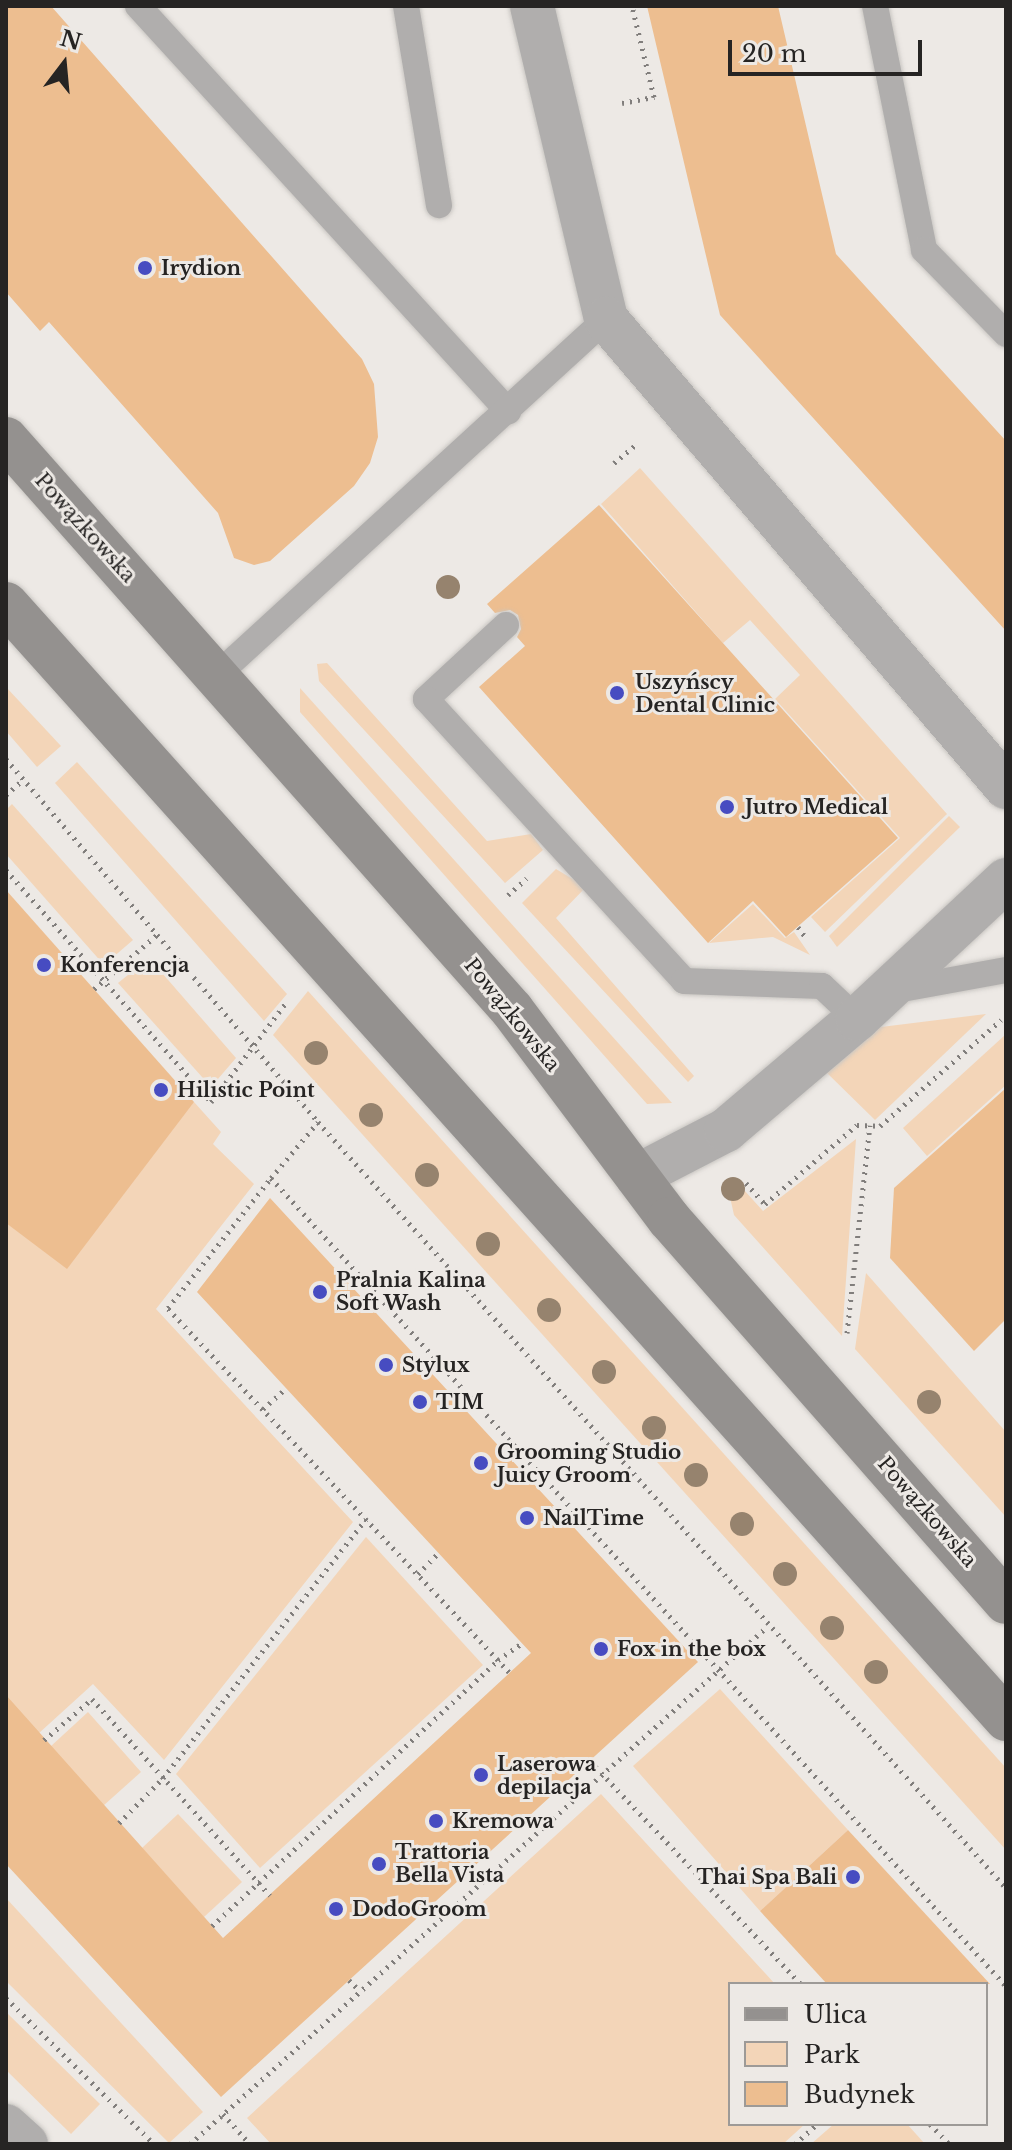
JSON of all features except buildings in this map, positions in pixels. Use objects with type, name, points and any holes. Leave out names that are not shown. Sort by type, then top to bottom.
[{"type":"main road","name":"Powązkowska","points":[[6,439],[512,1010],[669,1219],[1006,1602]]},
{"type":"main road","points":[[6,604],[1006,1719]]},
{"type":"street","points":[[532,6],[606,319],[1006,787]]},
{"type":"street","points":[[637,1176],[726,1130],[872,1005],[1006,880]]},
{"type":"street","points":[[6,2126],[26,2144]]},
{"type":"lane","points":[[138,6],[508,411]]},
{"type":"lane","points":[[406,6],[439,205]]},
{"type":"lane","points":[[875,6],[924,250],[1006,334]]},
{"type":"lane","points":[[216,676],[606,319]]},
{"type":"lane","points":[[506,625],[426,699],[684,981],[822,986],[872,1005],[1001,979]]},
{"type":"path","points":[[622,103],[654,97],[632,6]]},
{"type":"path","points":[[614,463],[643,438]]},
{"type":"path","points":[[6,759],[159,933],[318,1122],[1006,1888]]},
{"type":"path","points":[[6,795],[24,779]]},
{"type":"path","points":[[6,870],[211,1102],[246,1056]]},
{"type":"path","points":[[94,989],[159,933]]},
{"type":"path","points":[[740,1177],[765,1204],[857,1125],[880,1126],[1006,1016]]},
{"type":"path","points":[[318,1122],[168,1308],[509,1672]]},
{"type":"path","points":[[846,1339],[870,1125]]},
{"type":"path","points":[[271,1178],[1006,1986]]},
{"type":"path","points":[[263,1409],[286,1388]]},
{"type":"path","points":[[119,1823],[163,1778],[366,1519]]},
{"type":"path","points":[[418,1574],[438,1553]]},
{"type":"path","points":[[190,2144],[768,1626]]},
{"type":"path","points":[[212,1926],[498,1660],[522,1643]]},
{"type":"path","points":[[44,1740],[92,1699],[270,1895]]},
{"type":"path","points":[[590,1761],[605,1772],[799,1982]]},
{"type":"path","points":[[349,1980],[360,1991]]},
{"type":"path","points":[[6,1998],[154,2144]]},
{"type":"path","points":[[223,2114],[250,2144]]},
{"type":"path","points":[[795,2144],[815,2126]]},
{"type":"path","points":[[932,2126],[949,2144]]},
{"type":"green space","points":[[640,468],[947,814],[825,932],[811,917],[900,838],[775,699],[800,675],[750,620],[723,643],[601,504]]},
{"type":"green space","points":[[327,663],[487,841],[531,834],[543,850],[505,883],[319,681],[317,664]]},
{"type":"green space","points":[[6,687],[61,746],[37,767],[6,731]]},
{"type":"green space","points":[[300,688],[672,1103],[647,1104],[300,712]]},
{"type":"green space","points":[[77,762],[287,994],[264,1021],[55,783]]},
{"type":"green space","points":[[12,804],[133,940],[104,965],[6,854],[6,810]]},
{"type":"green space","points":[[949,816],[960,827],[837,947],[829,936]]},
{"type":"green space","points":[[556,869],[586,887],[556,918],[694,1076],[688,1082],[522,903]]},
{"type":"green space","points":[[753,904],[785,938],[794,932],[810,955],[773,937],[709,943]]},
{"type":"green space","points":[[149,958],[236,1058],[211,1087],[118,983]]},
{"type":"green space","points":[[308,991],[1006,1768],[1006,1850],[273,1035]]},
{"type":"green space","points":[[986,1014],[875,1120],[826,1072],[873,1028]]},
{"type":"green space","points":[[1005,1035],[1006,1085],[927,1156],[903,1128]]},
{"type":"green space","points":[[194,1102],[221,1132],[213,1144],[254,1184],[156,1309],[353,1522],[164,1760],[93,1684],[38,1734],[6,1698],[6,1223]]},
{"type":"green space","points":[[856,1139],[842,1336],[734,1215],[728,1188],[735,1180],[763,1211]]},
{"type":"green space","points":[[866,1273],[1006,1432],[1006,1517],[855,1349]]},
{"type":"green space","points":[[366,1537],[483,1665],[260,1868],[176,1774]]},
{"type":"green space","points":[[720,1689],[848,1830],[760,1911],[633,1766]]},
{"type":"green space","points":[[88,1712],[141,1772],[103,1806],[50,1747]]},
{"type":"green space","points":[[601,1794],[773,1982],[728,1982],[728,2126],[803,2126],[783,2144],[271,2144],[247,2118]]},
{"type":"green space","points":[[178,1814],[242,1882],[204,1917],[142,1848]]},
{"type":"green space","points":[[6,1898],[203,2112],[169,2143],[6,1981]]},
{"type":"green space","points":[[6,2012],[100,2104],[71,2134],[6,2070]]},
{"type":"green space","points":[[832,2126],[909,2126],[925,2144],[811,2144]]},
{"type":"place","name":"Irydion","points":[[145,268]]},
{"type":"place","name":"Uszyńscy Dental Clinic","points":[[617,693]]},
{"type":"place","name":"Jutro Medical","points":[[727,807]]},
{"type":"place","name":"Konferencja","points":[[44,965]]},
{"type":"place","name":"Hilistic Point","points":[[161,1090]]},
{"type":"place","name":"Pralnia Kalina Soft Wash","points":[[320,1292]]},
{"type":"place","name":"Stylux","points":[[386,1365]]},
{"type":"place","name":"TIM","points":[[420,1402]]},
{"type":"place","name":"Grooming Studio Juicy Groom","points":[[481,1463]]},
{"type":"place","name":"NailTime","points":[[527,1518]]},
{"type":"place","name":"Fox in the box","points":[[601,1649]]},
{"type":"place","name":"Laserowa depilacja","points":[[481,1775]]},
{"type":"place","name":"Kremowa","points":[[436,1821]]},
{"type":"place","name":"Trattoria Bella Vista","points":[[379,1864]]},
{"type":"place","name":"Thai Spa Bali","points":[[853,1877]]},
{"type":"place","name":"DodoGroom","points":[[336,1909]]}]
